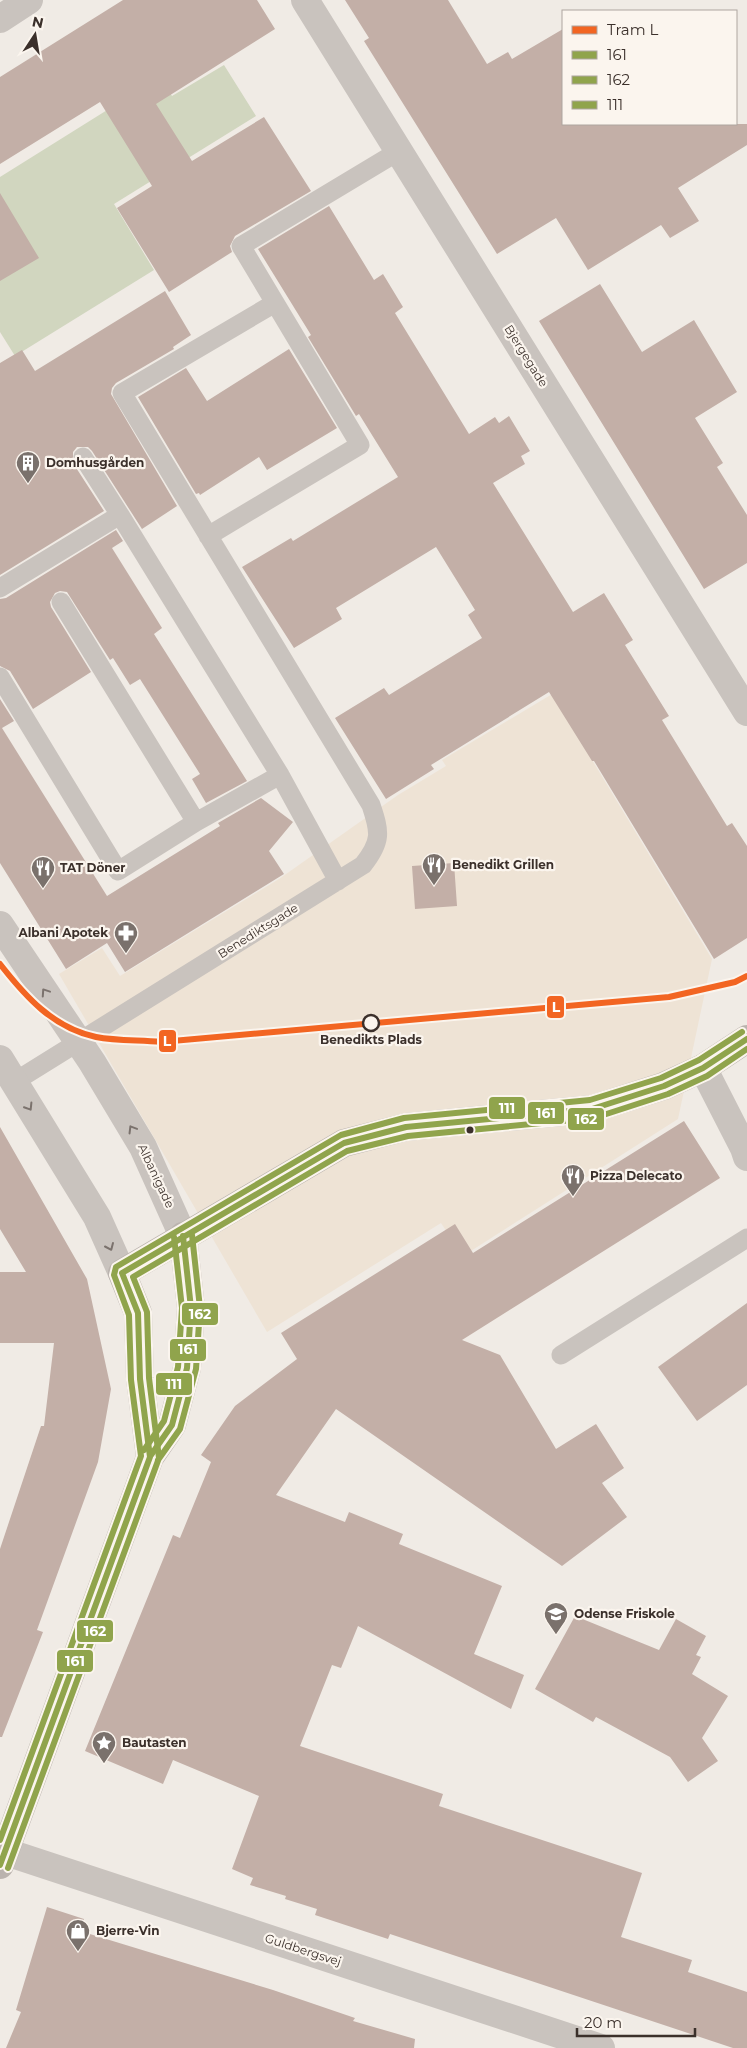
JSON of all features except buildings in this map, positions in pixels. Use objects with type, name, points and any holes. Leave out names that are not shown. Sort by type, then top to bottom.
[{"type":"main road","points":[[122,1273],[344,1143],[406,1127],[592,1109],[664,1086],[703,1068],[747,1039]]},
{"type":"main road","name":"Albanigade","points":[[2,1855],[150,1456],[172,1425],[187,1368],[191,1308],[183,1236]]},
{"type":"main road","name":"Albanigade","points":[[122,1273],[138,1313],[140,1379],[150,1456]]},
{"type":"street","points":[[0,19],[30,0]]},
{"type":"street","name":"Bjergegade","points":[[305,0],[747,712]]},
{"type":"street","name":"Albanigade","points":[[0,925],[78,1041],[143,1147],[183,1236]]},
{"type":"street","name":"Albanigade","points":[[0,1059],[97,1216],[122,1273]]},
{"type":"street","points":[[703,1068],[747,1157]]},
{"type":"street","name":"Guldbergsvej","points":[[2,1855],[601,2048]]},
{"type":"lane","points":[[275,303],[122,393],[208,536],[360,445],[241,246],[399,151]]},
{"type":"lane","points":[[83,457],[280,775],[338,881]]},
{"type":"lane","points":[[0,588],[120,515]]},
{"type":"lane","name":"Benediktsgade","points":[[14,1082],[338,881],[363,864],[372,854],[379,829],[371,805],[208,536]]},
{"type":"lane","points":[[61,602],[196,822]]},
{"type":"lane","points":[[0,677],[118,871],[196,822],[280,775]]},
{"type":"lane","points":[[561,1355],[747,1238]]},
{"type":"green space","points":[[224,65],[256,116],[114,204],[154,270],[15,356],[0,332],[0,177],[160,77],[172,96]]},
{"type":"shaded area","name":"Benedikts Plads","points":[[579,678],[565,715],[712,959],[678,1119],[463,1256],[441,1223],[267,1332],[59,974],[102,948],[120,976],[279,879],[398,795],[446,766],[442,760]]},
{"type":"tram line","name":"L","points":[[0,964],[30,999],[66,1026],[96,1037],[161,1042],[669,997],[735,982],[747,976]]},
{"type":"transit line","name":"111","points":[[0,1840],[141,1456],[131,1380],[129,1315],[114,1275],[116,1267],[341,1135],[404,1118],[590,1100],[661,1078],[699,1060],[742,1032]]},
{"type":"transit line","name":"161","points":[[0,1865],[150,1457],[140,1379],[138,1313],[122,1273],[344,1143],[406,1127],[592,1109],[664,1086],[703,1068],[747,1039]]},
{"type":"transit line","name":"162","points":[[8,1868],[159,1458],[149,1378],[147,1312],[133,1277],[347,1151],[408,1136],[594,1118],[668,1094],[707,1076],[747,1049]]},
{"type":"transit line","name":"162","points":[[158,1460],[180,1429],[196,1369],[200,1308],[192,1235]]},
{"type":"transit line","name":"161","points":[[151,1455],[172,1425],[187,1368],[191,1308],[183,1236]]},
{"type":"transit line","name":"111","points":[[144,1450],[164,1421],[178,1367],[182,1308],[174,1237]]},
{"type":"place","name":"Domhusgården","points":[[28,484]]},
{"type":"place","name":"Benedikt Grillen","points":[[434,886]]},
{"type":"place","name":"TAT Döner","points":[[43,889]]},
{"type":"place","name":"Albani Apotek","points":[[126,954]]},
{"type":"place","name":"Benedikts Plads","points":[[371,1023]]},
{"type":"place","name":"Pizza Delecato","points":[[573,1197]]},
{"type":"place","name":"Odense Friskole","points":[[556,1635]]},
{"type":"place","name":"Bautasten","points":[[104,1764]]},
{"type":"place","name":"Bjerre-Vin","points":[[78,1952]]}]
